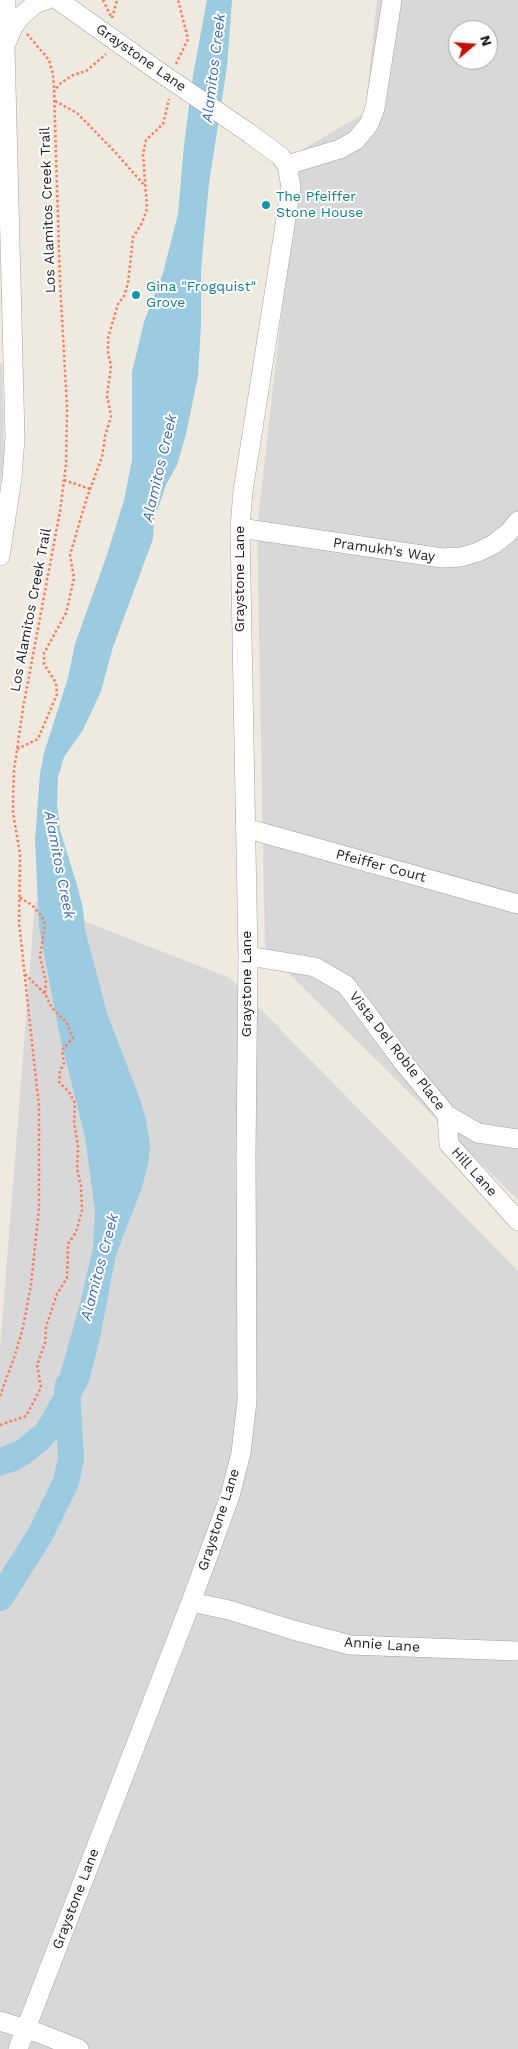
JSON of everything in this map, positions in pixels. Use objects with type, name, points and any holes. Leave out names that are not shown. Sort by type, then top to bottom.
[{"type":"street","points":[[0,556],[6,479],[15,438],[4,198],[6,0]]},
{"type":"street","points":[[5,47],[13,27],[20,17],[35,4],[46,0]]},
{"type":"street","name":"Graystone Lane","points":[[18,2049],[191,1602],[230,1496],[241,1452],[247,1402],[246,1154],[248,956],[240,528],[243,490],[291,187],[287,165],[280,156],[166,71],[115,40],[58,0]]},
{"type":"street","points":[[287,165],[340,149],[356,140],[369,124],[375,108],[392,0]]},
{"type":"street","name":"Pramukh's Way","points":[[240,528],[442,558],[460,557],[478,552],[494,544],[518,521]]},
{"type":"street","name":"Pfeiffer Court","points":[[245,828],[518,904]]},
{"type":"street","name":"Vista Del Roble Place","points":[[248,956],[315,968],[346,985],[403,1062],[446,1115],[478,1133],[518,1139]]},
{"type":"street","name":"Hill Lane","points":[[446,1115],[448,1144],[518,1221]]},
{"type":"street","name":"Annie Lane","points":[[191,1602],[229,1610],[292,1630],[350,1645],[518,1651]]},
{"type":"street","points":[[0,2021],[40,2033],[78,2049]]},
{"type":"path","points":[[54,91],[60,83],[96,63],[106,54],[115,40],[115,24],[103,0]]},
{"type":"path","points":[[112,18],[117,0]]},
{"type":"path","points":[[166,71],[177,62],[188,40],[178,0]]},
{"type":"path","name":"Los Alamitos Creek Trail","points":[[0,1396],[15,1356],[23,1327],[31,1284],[39,1208],[39,1107],[19,923],[20,854],[13,813],[16,750],[60,511],[64,480],[67,408],[60,283],[53,75],[48,60],[26,32]]},
{"type":"path","points":[[16,750],[38,739],[56,694],[56,683],[44,664],[44,653],[66,613],[74,578],[70,554],[102,457],[105,436],[111,416],[107,396],[112,366],[108,354],[108,338],[118,304],[124,296],[128,282],[133,237],[142,223],[147,209],[144,154],[146,140],[164,124],[169,97]]},
{"type":"path","points":[[54,100],[77,113],[116,152],[145,187]]},
{"type":"path","points":[[64,480],[90,489]]},
{"type":"path","points":[[19,897],[32,905],[42,917],[44,924],[40,957],[46,982],[45,994]]},
{"type":"path","points":[[0,1424],[26,1416],[41,1388],[37,1365],[45,1343],[46,1327],[57,1294],[67,1278],[68,1244],[76,1232],[82,1210],[81,1186],[77,1169],[78,1147],[74,1122],[75,1103],[69,1092],[60,1082],[60,1071],[64,1063],[62,1050],[73,1038],[67,1023],[52,1008],[45,994],[24,974]]},
{"type":"shaded area","points":[[377,0],[518,0],[518,1200],[265,950],[257,528],[300,151],[365,113]]},
{"type":"shaded area","points":[[0,363],[2,363],[4,461],[0,482]]},
{"type":"shaded area","points":[[35,902],[230,978],[518,1271],[518,2049],[0,2049],[0,1350]]},
{"type":"water","points":[[207,0],[232,0],[227,67],[209,183],[205,225],[201,271],[201,325],[198,376],[186,434],[177,465],[166,485],[154,520],[153,539],[113,647],[101,691],[83,730],[64,757],[58,777],[57,804],[60,830],[83,908],[85,930],[108,1016],[140,1099],[146,1120],[150,1145],[148,1165],[141,1190],[116,1255],[100,1338],[89,1381],[76,1407],[49,1448],[29,1464],[0,1476],[0,1448],[18,1440],[37,1424],[55,1392],[81,1300],[93,1248],[95,1211],[85,1137],[60,1037],[39,927],[35,840],[40,774],[44,753],[68,678],[75,644],[107,555],[124,500],[132,460],[132,372],[144,322],[163,273],[178,214],[193,75]]},
{"type":"waterway","name":"Alamitos Creek","points":[[0,1598],[40,1535],[66,1482],[71,1458],[68,1385]]},
{"type":"place","name":"The Pfeiffer Stone House","points":[[266,205]]},
{"type":"place","name":"Gina \"Frogquist\" Grove","points":[[136,295]]}]
